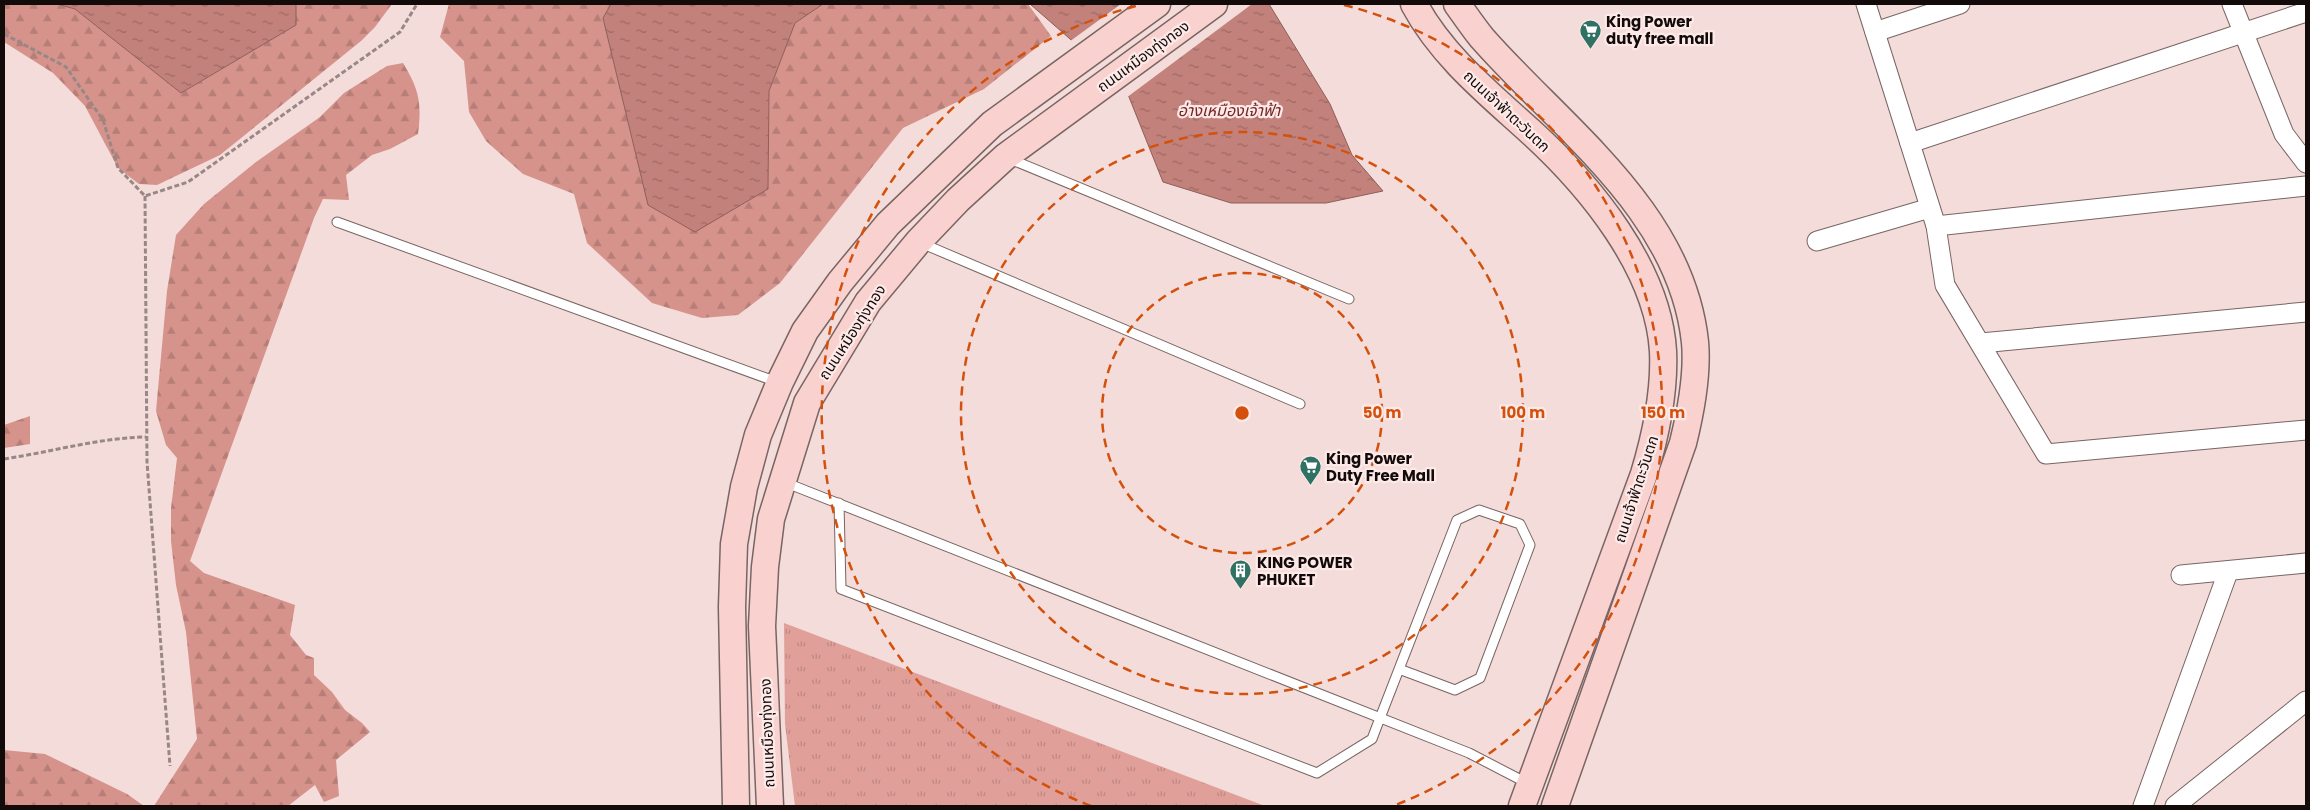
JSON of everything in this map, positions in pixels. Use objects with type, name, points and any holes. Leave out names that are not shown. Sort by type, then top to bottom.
[{"type":"street","points":[[770,797],[736,798],[732,617],[734,544],[744,487],[758,435],[780,382],[805,331],[840,282],[888,224],[992,124],[1157,4]]},
{"type":"street","name":"ถนนเหมืองทุ่งทอง","points":[[770,797],[762,626],[765,567],[771,519],[807,403],[868,302],[918,242],[958,200],[1005,157],[1214,4]]},
{"type":"street","name":"ถนนเจ้าฟ้าตะวันตก","points":[[1414,4],[1420,15],[1456,62],[1552,152],[1578,180],[1609,220],[1626,244],[1648,287],[1662,342],[1662,388],[1649,455],[1623,532],[1526,795]]},
{"type":"street","name":"ถนนเจ้าฟ้าตะวันตก","points":[[1458,4],[1481,37],[1548,104],[1607,170],[1656,232],[1670,255],[1681,281],[1689,307],[1695,343],[1693,387],[1683,443],[1555,806]]},
{"type":"street","points":[[1866,4],[1936,226],[1945,285],[2046,454],[2306,430]]},
{"type":"street","points":[[1875,32],[1960,4]]},
{"type":"street","points":[[2232,4],[2284,134],[2306,163]]},
{"type":"street","points":[[1910,142],[2306,12]]},
{"type":"street","points":[[1936,226],[2306,186]]},
{"type":"street","points":[[1816,240],[1930,208]]},
{"type":"street","points":[[1981,343],[2306,312]]},
{"type":"street","points":[[2181,575],[2306,564]]},
{"type":"street","points":[[2143,806],[2228,572]]},
{"type":"street","points":[[2175,806],[2306,700]]},
{"type":"lane","points":[[1005,157],[1349,299]]},
{"type":"lane","points":[[337,222],[780,382]]},
{"type":"lane","points":[[918,242],[1300,404]]},
{"type":"lane","points":[[782,481],[1468,754],[1526,795]]},
{"type":"lane","points":[[839,503],[841,589],[1317,773],[1372,739],[1399,669],[1457,520],[1479,510],[1520,524],[1530,545],[1480,678],[1455,690],[1399,669]]},
{"type":"path","points":[[144,196],[188,182],[400,32],[417,4]]},
{"type":"path","points":[[4,34],[66,67],[103,120],[118,168],[144,196],[146,437],[170,766]]},
{"type":"path","points":[[4,459],[82,443],[146,437]]},
{"type":"green space","points":[[4,4],[57,4],[75,9],[181,93],[296,25],[296,4],[392,4],[375,27],[361,41],[220,155],[157,185],[139,184],[118,168],[85,106],[53,73],[4,42]]},
{"type":"green space","points":[[449,4],[611,4],[603,18],[648,205],[768,189],[769,91],[795,23],[823,4],[1028,4],[1051,36],[984,89],[903,128],[780,283],[738,315],[702,318],[652,303],[587,243],[574,194],[523,174],[486,141],[469,112],[464,61],[440,37]]},
{"type":"green space","points":[[403,63],[413,81],[418,97],[420,113],[418,134],[390,149],[372,155],[346,175],[349,200],[323,199],[314,218],[190,561],[204,573],[295,605],[290,635],[306,655],[314,658],[314,675],[332,692],[345,710],[370,732],[336,760],[339,796],[324,802],[315,785],[288,806],[154,806],[197,739],[186,632],[176,585],[171,541],[171,508],[177,458],[166,445],[156,411],[167,291],[176,235],[204,204],[256,162],[320,117],[344,93],[387,66]]},
{"type":"green space","points":[[30,416],[30,444],[4,448],[4,425]]},
{"type":"green space","points":[[784,623],[1265,806],[795,806],[785,724]]},
{"type":"green space","points":[[4,750],[45,754],[127,794],[144,806],[4,806]]},
{"type":"water","points":[[57,4],[296,4],[296,25],[181,93],[75,9]]},
{"type":"water","points":[[611,4],[823,4],[795,23],[769,91],[768,189],[695,232],[648,205],[603,18]]},
{"type":"water","name":"อ่างเหมืองเจ้าฟ้า","points":[[1030,4],[1269,4],[1330,104],[1352,155],[1383,191],[1326,203],[1231,203],[1163,182],[1125,87]]},
{"type":"pier","points":[[1121,4],[1252,4],[1126,98],[1123,89],[1069,42]]},
{"type":"place","name":"King Power duty free mall","points":[[1590,49]]},
{"type":"place","name":"King Power Duty Free Mall","points":[[1310,486]]},
{"type":"place","name":"KING POWER PHUKET","points":[[1241,590]]}]
